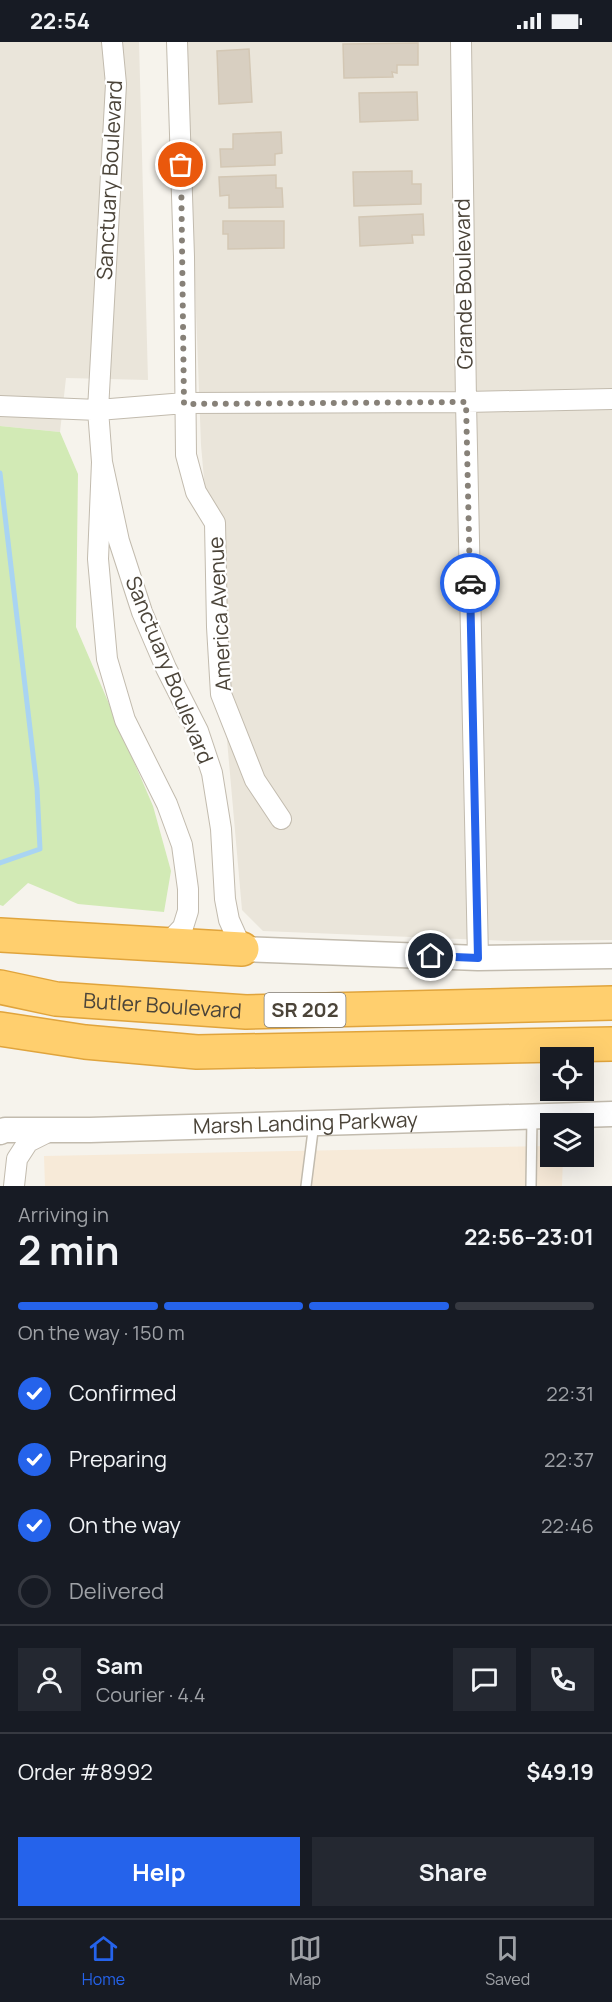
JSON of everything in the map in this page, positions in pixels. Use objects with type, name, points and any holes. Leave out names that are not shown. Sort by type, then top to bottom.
[{"type":"highway","points":[[0,935],[242,949]]},
{"type":"highway","name":"Butler Boulevard","points":[[0,987],[56,999],[246,1012],[612,1003]]},
{"type":"highway","name":"Butler Boulevard","points":[[0,1029],[85,1042],[197,1052],[612,1044]]},
{"type":"street","name":"Sanctuary Boulevard","points":[[112,42],[116,84],[98,410],[102,462],[98,559],[107,658],[125,720],[167,804],[182,844],[188,889],[188,910],[183,927],[166,945]]},
{"type":"street","name":"America Avenue","points":[[177,42],[184,256],[186,455],[196,492],[215,523],[221,694],[255,780],[281,819]]},
{"type":"street","name":"Grande Boulevard","points":[[461,42],[478,958]]},
{"type":"street","points":[[0,406],[98,410],[184,404],[612,399]]},
{"type":"street","name":"Sanctuary Boulevard","points":[[102,462],[119,541],[142,612],[166,668],[198,731],[212,773],[221,829],[225,899],[229,920],[242,949]]},
{"type":"street","points":[[242,949],[478,958],[612,956]]},
{"type":"street","name":"Marsh Landing Parkway","points":[[0,1132],[612,1114]]},
{"type":"street","points":[[14,1186],[17,1159],[28,1142],[51,1131]]},
{"type":"lane","points":[[531,1186],[532,1116]]},
{"type":"lane","points":[[306,1186],[314,1123]]},
{"type":"shaded area","points":[[0,42],[139,42],[148,380],[66,378],[60,432],[0,426]]},
{"type":"shaded area","points":[[186,42],[612,42],[612,940],[513,941],[263,931],[242,910],[201,445]]},
{"type":"shaded area","points":[[540,1146],[540,1167],[563,1167],[562,1186],[45,1186],[44,1156]]},
{"type":"green space","points":[[0,426],[60,432],[78,474],[76,627],[153,806],[171,871],[164,912],[78,904],[28,883],[3,906],[0,905]]},
{"type":"building","points":[[418,43],[418,65],[397,65],[397,73],[392,72],[393,77],[344,78],[343,44]]},
{"type":"building","points":[[249,49],[252,102],[219,104],[217,51]]},
{"type":"building","points":[[417,92],[418,120],[360,122],[359,93]]},
{"type":"building","points":[[281,132],[282,153],[275,154],[275,165],[221,167],[220,149],[233,149],[233,134]]},
{"type":"building","points":[[412,171],[412,184],[421,184],[421,204],[354,206],[353,172]]},
{"type":"building","points":[[276,175],[276,188],[282,188],[283,207],[229,208],[229,195],[220,196],[219,177]]},
{"type":"building","points":[[423,214],[424,235],[412,235],[413,243],[360,246],[359,217]]},
{"type":"building","points":[[223,221],[284,221],[284,248],[228,249],[228,234],[223,234]]},
{"type":"waterway","points":[[0,473],[37,788],[40,849],[0,863]]},
{"type":"way so far","points":[[181,165],[184,256],[184,404],[466,402],[470,583]]},
{"type":"route","points":[[431,956],[478,958],[470,583]]}]
